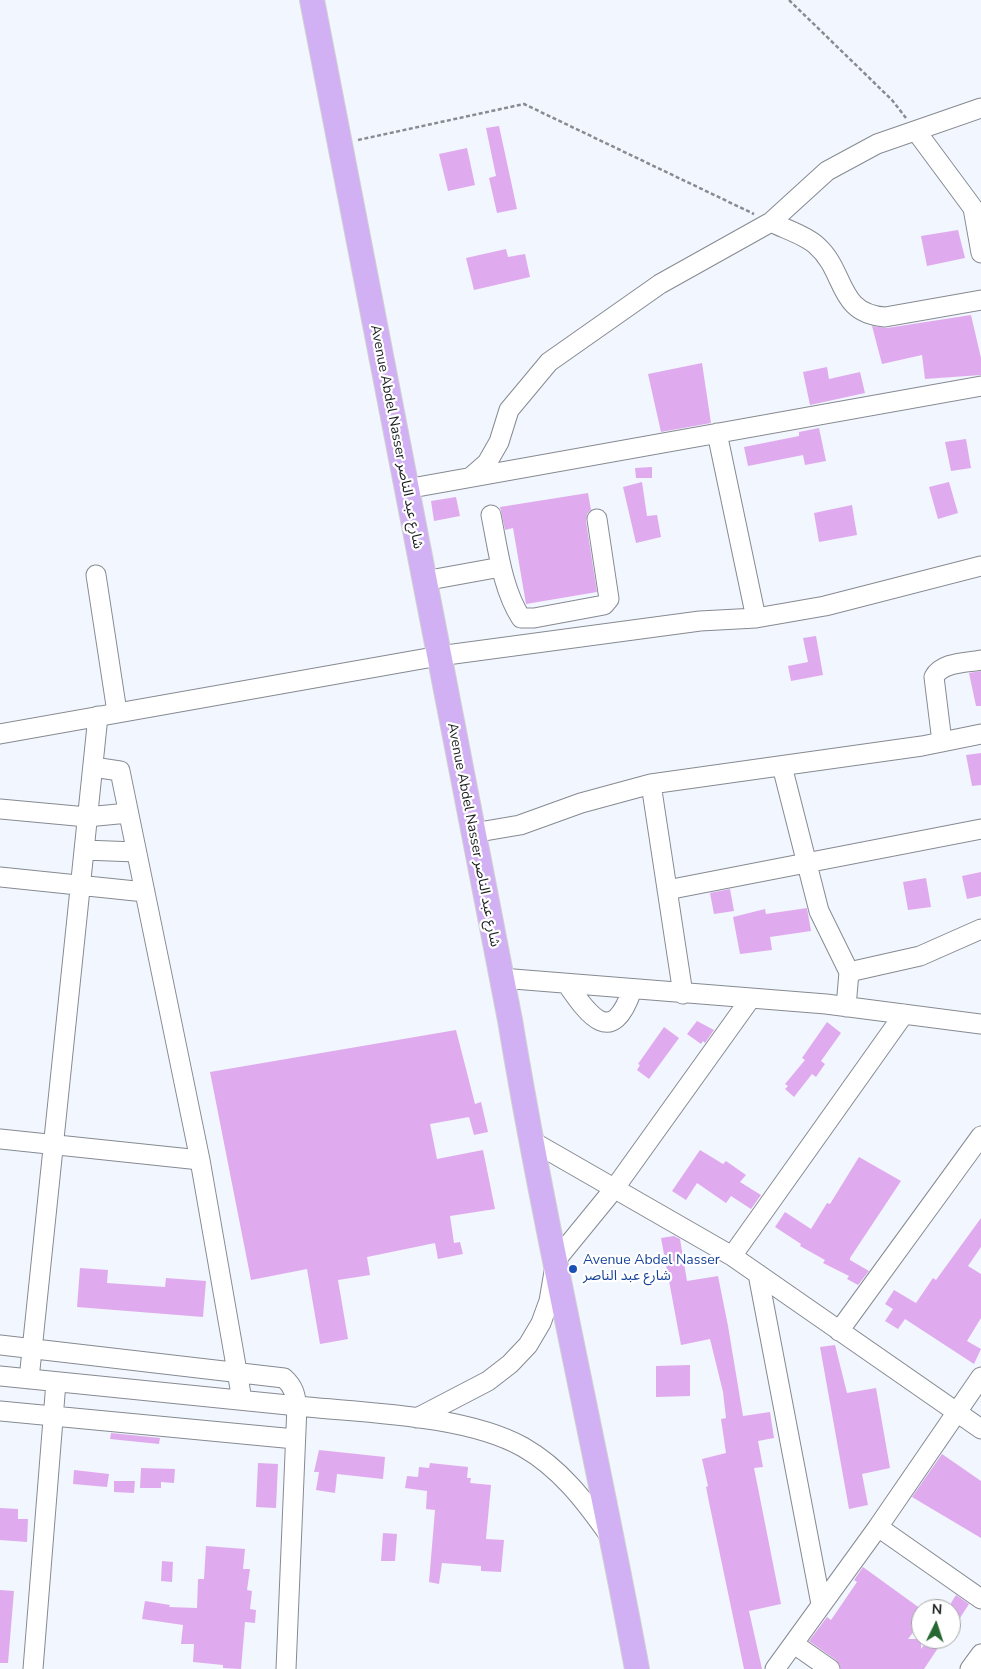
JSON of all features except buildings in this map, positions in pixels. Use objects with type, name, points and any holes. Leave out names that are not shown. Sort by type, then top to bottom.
[{"type":"main road","name":"Avenue Abdel Nasser شارع عبد الناصر","points":[[312,0],[501,978],[530,1140],[614,1543],[637,1669]]},
{"type":"street","points":[[471,477],[487,463],[499,442],[508,410],[549,362],[660,284],[771,222],[827,171],[877,144],[981,108]]},
{"type":"street","points":[[916,131],[973,208],[981,253]]},
{"type":"street","points":[[771,222],[816,245],[837,271],[846,298],[870,316],[885,317],[981,300]]},
{"type":"street","points":[[406,489],[981,386]]},
{"type":"street","points":[[717,433],[756,618]]},
{"type":"street","points":[[491,514],[501,567],[516,610],[521,618],[534,618],[604,605],[609,599],[597,518]]},
{"type":"street","points":[[0,734],[439,656],[700,621],[756,618],[825,606],[981,566]]},
{"type":"street","points":[[424,581],[501,567]]},
{"type":"street","points":[[96,575],[117,712]]},
{"type":"street","points":[[942,742],[934,677],[938,670],[945,667],[981,660]]},
{"type":"street","points":[[29,1379],[98,716]]},
{"type":"street","points":[[473,833],[520,825],[582,802],[651,784],[942,742],[981,734]]},
{"type":"street","points":[[782,766],[819,911],[849,972],[846,1006]]},
{"type":"street","points":[[93,767],[120,771],[200,1160],[242,1400]]},
{"type":"street","points":[[651,784],[683,994]]},
{"type":"street","points":[[0,809],[87,817],[128,813]]},
{"type":"street","points":[[667,890],[981,829]]},
{"type":"street","points":[[84,850],[136,852]]},
{"type":"street","points":[[0,877],[145,892]]},
{"type":"street","points":[[849,972],[920,956],[981,929]]},
{"type":"street","points":[[501,978],[846,1006],[981,1024]]},
{"type":"street","points":[[567,984],[586,1011],[594,1019],[603,1022],[612,1021],[622,1012],[632,990]]},
{"type":"street","points":[[417,1418],[488,1381],[510,1364],[528,1345],[541,1323],[549,1301],[556,1260],[614,1189],[751,998]]},
{"type":"street","points":[[732,1256],[904,1014]]},
{"type":"street","points":[[839,1330],[981,1136]]},
{"type":"street","points":[[0,1139],[200,1160]]},
{"type":"street","points":[[530,1140],[732,1256],[981,1429]]},
{"type":"street","points":[[758,1274],[821,1604]]},
{"type":"street","points":[[0,1345],[284,1378],[295,1391],[296,1406],[286,1669]]},
{"type":"street","points":[[0,1376],[417,1418],[490,1434],[521,1446],[543,1460],[567,1480],[591,1509],[614,1543]]},
{"type":"street","points":[[775,1669],[878,1527],[981,1377]]},
{"type":"street","points":[[33,1669],[56,1382]]},
{"type":"street","points":[[0,1412],[295,1439]]},
{"type":"street","points":[[878,1527],[981,1599]]},
{"type":"street","points":[[794,1644],[830,1669]]},
{"type":"street","points":[[970,1669],[981,1654]]},
{"type":"path","points":[[788,0],[892,100],[916,131]]},
{"type":"path","points":[[341,143],[524,104],[771,222]]},
{"type":"place","name":"Avenue Abdel Nasser شارع عبد الناصر","points":[[573,1269]]}]
